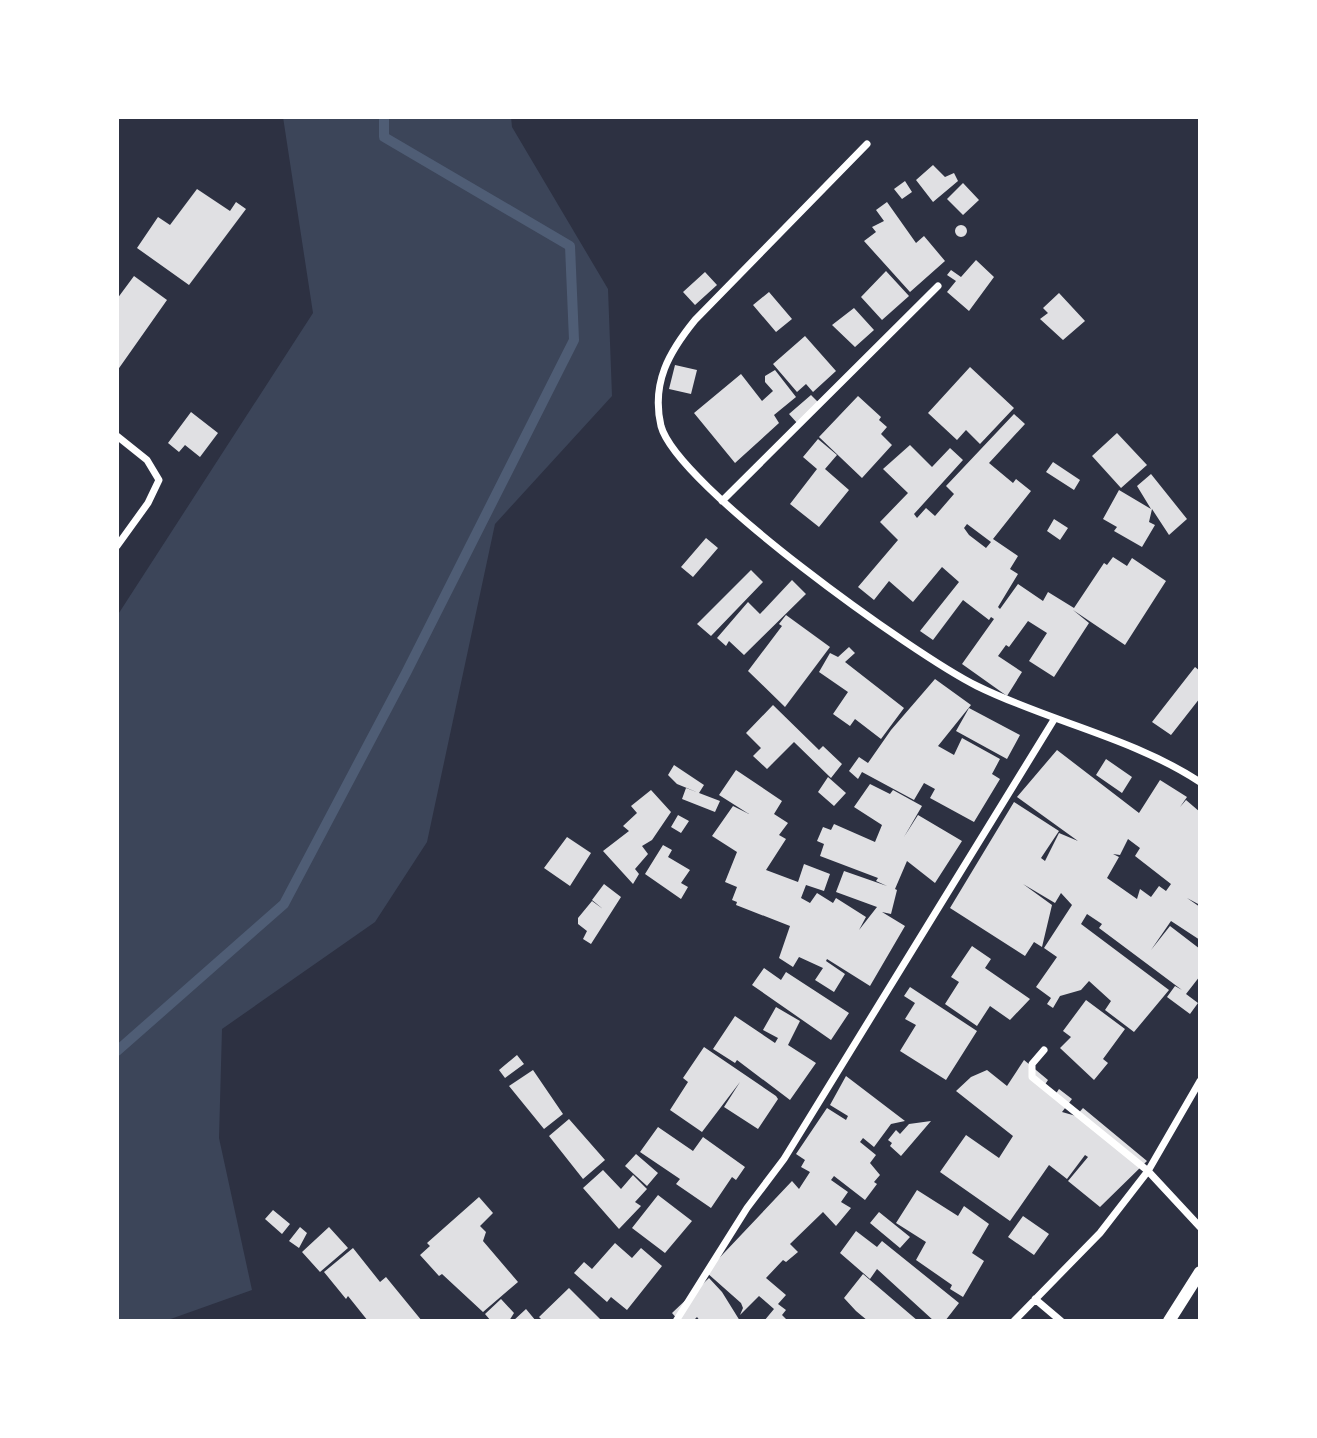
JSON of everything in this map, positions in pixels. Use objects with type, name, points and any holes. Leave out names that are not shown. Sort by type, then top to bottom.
[{"type":"street","points":[[867,144],[695,320],[671,350],[657,395],[662,429],[684,462],[722,501],[781,552],[937,663],[976,685],[1174,765],[1200,782]]},
{"type":"street","points":[[722,501],[938,286]]},
{"type":"street","points":[[117,436],[147,460],[159,480],[148,503],[117,546]]},
{"type":"street","points":[[676,1321],[747,1208],[784,1159],[1055,718]]},
{"type":"street","points":[[1044,1050],[1032,1064],[1032,1077],[1148,1171],[1200,1227]]},
{"type":"street","points":[[1014,1321],[1100,1233],[1148,1171],[1200,1081]]},
{"type":"street","points":[[1169,1321],[1200,1272]]},
{"type":"street","points":[[1035,1299],[1061,1321]]},
{"type":"shaded area","points":[[283,117],[511,117],[512,127],[608,289],[612,396],[495,524],[427,842],[375,922],[222,1029],[219,1138],[252,1290],[165,1321],[117,1321],[117,616],[313,313]]},
{"type":"building","points":[[933,165],[945,177],[954,173],[958,181],[933,202],[916,180]]},
{"type":"building","points":[[905,181],[912,192],[902,199],[894,189]]},
{"type":"building","points":[[963,183],[979,200],[963,215],[947,199]]},
{"type":"building","points":[[197,189],[230,211],[236,202],[246,209],[189,285],[137,248],[158,217],[170,225]]},
{"type":"building","points":[[887,202],[916,243],[924,236],[945,261],[910,292],[864,241],[876,232],[872,227],[884,221],[876,210]]},
{"type":"building","points":[[961,225],[967,231],[961,237],[955,231]]},
{"type":"building","points":[[976,260],[994,277],[969,311],[947,292],[956,281],[947,275],[951,270],[961,277]]},
{"type":"building","points":[[886,271],[909,296],[882,320],[861,297]]},
{"type":"building","points":[[705,272],[717,285],[695,305],[683,292]]},
{"type":"building","points":[[134,276],[167,300],[117,371],[117,299]]},
{"type":"building","points":[[769,292],[792,319],[776,332],[753,305]]},
{"type":"building","points":[[1059,293],[1085,321],[1063,340],[1040,319],[1048,313],[1043,308]]},
{"type":"building","points":[[854,308],[874,330],[855,347],[832,325]]},
{"type":"building","points":[[805,336],[836,371],[813,392],[806,384],[797,392],[773,364]]},
{"type":"building","points":[[675,365],[697,370],[691,394],[669,389]]},
{"type":"building","points":[[970,367],[1014,408],[980,444],[966,430],[957,440],[928,413]]},
{"type":"building","points":[[775,370],[796,397],[774,415],[779,423],[735,463],[694,413],[741,374],[762,401],[773,391],[765,382],[765,376]]},
{"type":"building","points":[[811,395],[820,404],[798,424],[789,414]]},
{"type":"building","points":[[858,396],[881,417],[879,420],[887,427],[881,434],[892,445],[862,478],[819,437]]},
{"type":"building","points":[[191,412],[218,433],[200,457],[185,445],[179,452],[168,443]]},
{"type":"building","points":[[1014,414],[1025,424],[989,463],[1013,483],[1016,479],[1031,491],[993,539],[1018,556],[1010,569],[1018,574],[998,607],[1000,609],[1018,584],[1043,601],[1048,592],[1074,608],[1104,563],[1107,565],[1113,557],[1127,566],[1132,558],[1166,581],[1125,645],[1073,610],[1089,623],[1054,677],[1029,661],[1047,633],[1028,621],[1009,647],[1006,645],[998,656],[1022,672],[1007,696],[962,664],[994,619],[991,617],[989,620],[963,600],[933,640],[920,631],[959,582],[942,567],[913,602],[889,581],[874,600],[858,587],[898,540],[880,522],[908,493],[883,469],[910,445],[932,467],[950,448],[963,460],[914,514],[917,518],[926,508],[935,516],[954,494],[946,486]],"holes":[[[967,524],[991,542],[986,548],[964,528]]]},
{"type":"building","points":[[1117,433],[1147,465],[1121,488],[1092,456]]},
{"type":"building","points":[[818,439],[837,455],[825,469],[849,490],[819,527],[790,504],[817,469],[803,457]]},
{"type":"building","points":[[1053,462],[1080,480],[1074,490],[1046,472]]},
{"type":"building","points":[[1151,474],[1187,519],[1169,535],[1152,509],[1149,522],[1155,525],[1142,547],[1114,531],[1117,527],[1103,519],[1119,490],[1151,509],[1137,486]]},
{"type":"building","points":[[1054,519],[1068,528],[1060,540],[1047,531]]},
{"type":"building","points":[[706,538],[718,548],[693,577],[681,567]]},
{"type":"building","points":[[751,570],[763,582],[711,636],[697,624]]},
{"type":"building","points":[[792,580],[806,594],[744,655],[729,641],[726,646],[717,638],[748,602],[760,614]]},
{"type":"building","points":[[786,615],[830,647],[785,707],[748,671],[782,626],[779,624]]},
{"type":"building","points":[[849,647],[855,653],[845,662],[904,708],[881,739],[855,719],[850,726],[833,714],[848,692],[819,672],[830,653],[838,657]]},
{"type":"building","points":[[1195,667],[1200,671],[1200,698],[1171,735],[1152,722]]},
{"type":"building","points":[[935,679],[971,705],[938,746],[954,755],[962,738],[1000,759],[992,774],[1000,779],[974,822],[930,798],[935,789],[924,783],[914,800],[862,772],[858,779],[849,771],[859,757],[868,763],[891,730]]},
{"type":"building","points":[[773,705],[819,750],[823,746],[842,764],[831,778],[794,742],[767,769],[753,756],[761,748],[746,733]]},
{"type":"building","points":[[969,708],[1020,735],[1007,759],[956,731]]},
{"type":"building","points":[[1057,750],[1139,813],[1160,780],[1187,797],[1180,807],[1186,800],[1200,812],[1200,905],[1187,898],[1200,907],[1200,940],[1171,921],[1151,950],[1170,926],[1200,949],[1200,976],[1186,994],[1198,1003],[1190,1014],[1167,997],[1175,986],[1182,990],[1099,928],[1102,924],[1087,914],[1081,924],[1169,990],[1134,1032],[1105,1010],[1111,1001],[1089,981],[1081,990],[1060,996],[1053,1008],[1047,1004],[1051,998],[1036,987],[1057,957],[1044,948],[1072,905],[1061,893],[1055,903],[1023,884],[1052,905],[1042,947],[1034,942],[1025,956],[950,908],[1014,802],[1059,831],[1041,858],[1045,861],[1059,833],[1078,841],[1017,797]],"holes":[[[1128,839],[1140,848],[1135,856],[1171,884],[1166,891],[1159,886],[1151,897],[1140,889],[1137,899],[1107,878],[1119,857],[1113,854],[1120,855]]]},
{"type":"building","points":[[1106,759],[1132,777],[1122,793],[1096,775]]},
{"type":"building","points":[[674,765],[704,785],[699,793],[677,784],[668,775]]},
{"type":"building","points":[[736,770],[782,801],[774,814],[788,823],[779,835],[786,839],[766,870],[798,882],[804,864],[830,874],[824,891],[806,885],[801,898],[810,903],[817,893],[833,903],[836,898],[866,917],[859,930],[877,907],[836,892],[844,871],[887,886],[876,881],[878,878],[820,856],[824,844],[817,841],[823,827],[831,830],[834,824],[875,842],[882,825],[854,807],[870,784],[890,794],[893,790],[922,806],[904,837],[918,815],[962,841],[935,883],[907,861],[895,889],[897,890],[891,914],[882,912],[905,926],[870,986],[827,959],[826,961],[845,974],[834,992],[815,980],[823,968],[799,957],[793,967],[779,958],[790,926],[736,905],[737,902],[732,900],[737,887],[725,882],[737,852],[712,836],[733,806],[749,814],[719,795]]},
{"type":"building","points":[[828,777],[846,793],[834,806],[818,792]]},
{"type":"building","points":[[686,788],[720,801],[715,812],[682,799]]},
{"type":"building","points":[[651,790],[671,812],[652,840],[642,846],[648,854],[635,869],[639,874],[633,884],[603,851],[629,831],[623,826],[637,813],[631,806]]},
{"type":"building","points":[[678,815],[689,821],[681,833],[671,827]]},
{"type":"building","points":[[567,837],[591,853],[570,886],[544,868]]},
{"type":"building","points":[[663,845],[672,850],[668,857],[690,870],[681,883],[688,887],[681,899],[645,874]]},
{"type":"building","points":[[604,884],[621,897],[591,944],[583,939],[587,931],[578,924],[578,918],[592,901],[603,909],[592,900]]},
{"type":"building","points":[[972,946],[991,959],[985,968],[1030,999],[1010,1020],[990,1006],[977,1026],[945,1004],[959,982],[951,977]]},
{"type":"building","points":[[764,968],[781,980],[786,972],[849,1013],[831,1040],[752,985]]},
{"type":"building","points":[[910,987],[977,1031],[946,1080],[900,1051],[916,1025],[905,1019],[915,1003],[904,996]]},
{"type":"building","points":[[1086,1000],[1125,1029],[1103,1059],[1108,1063],[1094,1080],[1060,1048],[1071,1037],[1063,1031]]},
{"type":"building","points":[[776,1007],[800,1021],[788,1045],[816,1063],[790,1100],[737,1060],[735,1063],[713,1049],[735,1016],[775,1043],[778,1038],[763,1030]]},
{"type":"building","points":[[704,1047],[778,1099],[758,1129],[724,1107],[740,1082],[702,1132],[670,1110],[688,1082],[683,1078]]},
{"type":"building","points":[[517,1055],[524,1064],[505,1078],[499,1070]]},
{"type":"building","points":[[1024,1060],[1048,1080],[1044,1086],[1055,1095],[1059,1089],[1072,1099],[1062,1112],[1076,1116],[1083,1108],[1147,1161],[1100,1207],[1068,1181],[1088,1157],[1085,1155],[1067,1179],[1049,1165],[1010,1221],[940,1172],[966,1135],[999,1158],[1013,1136],[956,1091],[971,1077],[987,1070],[1007,1086]]},
{"type":"building","points":[[533,1070],[563,1114],[544,1129],[509,1086]]},
{"type":"building","points":[[846,1076],[905,1121],[891,1124],[874,1147],[863,1138],[860,1142],[876,1155],[870,1163],[880,1175],[865,1200],[834,1176],[831,1180],[848,1192],[841,1202],[851,1208],[836,1226],[823,1212],[790,1244],[798,1252],[786,1262],[783,1260],[766,1278],[786,1295],[778,1304],[786,1310],[782,1315],[786,1319],[764,1321],[774,1309],[759,1296],[740,1315],[743,1308],[741,1303],[706,1272],[792,1181],[799,1189],[810,1172],[801,1167],[805,1160],[796,1154],[827,1108],[846,1120],[848,1116],[830,1105]]},
{"type":"building","points":[[569,1119],[605,1160],[583,1179],[549,1136]]},
{"type":"building","points":[[931,1121],[901,1156],[890,1146],[892,1143],[888,1140],[896,1130],[900,1134],[909,1124]]},
{"type":"building","points":[[658,1127],[693,1151],[703,1137],[745,1167],[736,1180],[732,1177],[711,1208],[676,1184],[680,1179],[640,1152]]},
{"type":"building","points":[[636,1154],[658,1173],[647,1186],[625,1166]]},
{"type":"building","points":[[603,1170],[621,1189],[633,1175],[647,1189],[635,1202],[641,1206],[619,1229],[583,1188]]},
{"type":"building","points":[[917,1190],[958,1216],[964,1206],[989,1224],[972,1253],[984,1261],[963,1297],[950,1289],[952,1285],[916,1260],[926,1242],[896,1223]]},
{"type":"building","points":[[658,1195],[692,1221],[665,1253],[632,1228]]},
{"type":"building","points":[[479,1197],[493,1213],[480,1226],[486,1232],[483,1241],[518,1282],[483,1312],[442,1274],[439,1276],[420,1255],[430,1246],[427,1243]]},
{"type":"building","points":[[273,1210],[290,1224],[282,1234],[265,1219]]},
{"type":"building","points":[[879,1212],[910,1237],[900,1248],[870,1223]]},
{"type":"building","points":[[1023,1216],[1049,1234],[1034,1255],[1008,1237]]},
{"type":"building","points":[[300,1227],[307,1233],[299,1248],[289,1241]]},
{"type":"building","points":[[329,1227],[348,1248],[320,1272],[302,1252]]},
{"type":"building","points":[[856,1231],[877,1247],[882,1241],[959,1303],[945,1321],[934,1321],[877,1269],[870,1279],[840,1253]]},
{"type":"building","points":[[615,1243],[632,1258],[641,1248],[662,1266],[627,1310],[611,1297],[607,1302],[574,1273],[584,1262],[592,1269]]},
{"type":"building","points":[[353,1248],[380,1282],[386,1277],[422,1321],[368,1321],[348,1296],[346,1299],[324,1272]]},
{"type":"building","points":[[863,1274],[918,1321],[868,1321],[856,1311],[844,1298]]},
{"type":"building","points":[[709,1278],[722,1292],[740,1321],[700,1321],[697,1317],[693,1321],[679,1321],[672,1313]]},
{"type":"building","points":[[569,1288],[602,1321],[543,1321],[539,1317]]},
{"type":"building","points":[[501,1299],[514,1313],[509,1321],[491,1321],[485,1314]]},
{"type":"building","points":[[526,1309],[536,1321],[513,1321]]},
{"type":"waterway","points":[[117,1051],[284,904],[406,673],[574,340],[570,246],[384,137],[384,117]]}]
